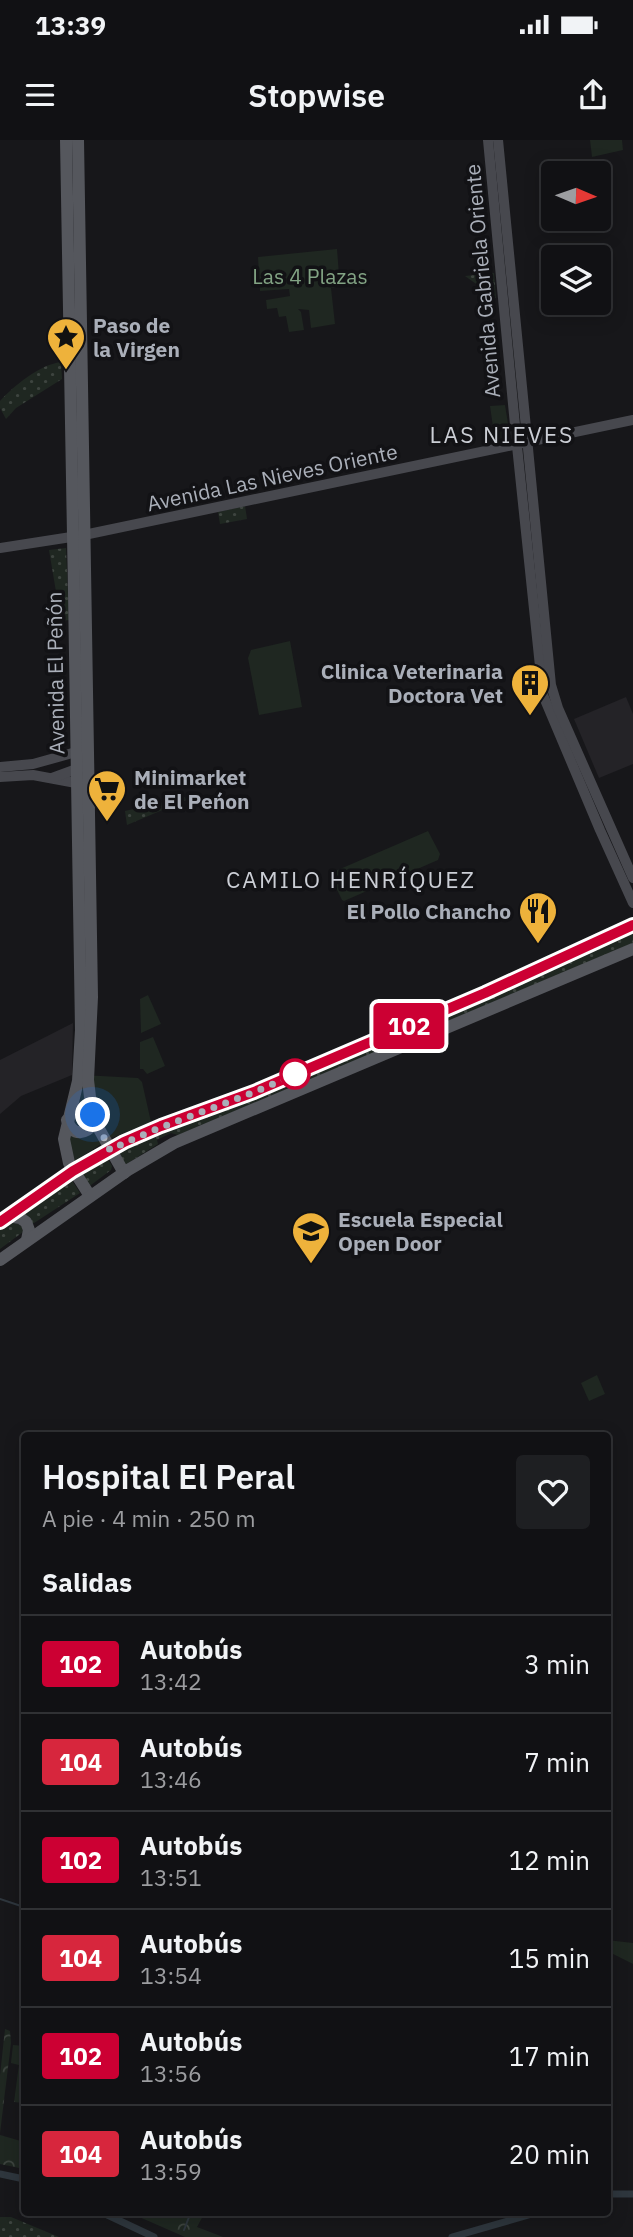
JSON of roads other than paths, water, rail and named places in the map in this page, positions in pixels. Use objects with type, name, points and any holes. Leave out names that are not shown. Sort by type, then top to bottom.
[{"type":"main road","name":"Avenida El Peñón","points":[[66,140],[75,310]]},
{"type":"main road","name":"Avenida El Peñón","points":[[78,140],[75,310],[81,1046],[78,1081],[67,1121],[64,1145],[73,1171],[90,1196]]},
{"type":"main road","name":"Avenida Gabriela Oriente","points":[[488,140],[552,692],[633,878]]},
{"type":"main road","name":"Avenida Gabriela Oriente","points":[[498,140],[543,695],[633,903]]},
{"type":"main road","name":"Avenida Las Nieves Oriente","points":[[0,548],[78,536],[633,421]]},
{"type":"main road","name":"Avenida El Peñón","points":[[78,536],[76,752],[80,772],[92,997],[88,1080],[96,1122],[124,1173]]},
{"type":"main road","points":[[0,766],[33,764],[76,752]]},
{"type":"main road","points":[[0,777],[33,775],[52,778],[80,772]]},
{"type":"main road","points":[[4,1219],[73,1171],[161,1126],[254,1092],[484,994],[633,925]]},
{"type":"main road","points":[[0,1259],[124,1173],[204,1129],[633,949]]},
{"type":"main road","points":[[67,1121],[72,1130],[79,1133],[89,1130],[96,1122]]},
{"type":"main road","points":[[4,1219],[20,1217],[26,1222],[29,1230],[27,1240]]},
{"type":"waterway","points":[[0,1899],[21,1906]]},
{"type":"waterway","points":[[0,2174],[21,2178]]},
{"type":"waterway","points":[[611,2194],[633,2194]]},
{"type":"waterway","points":[[109,2216],[154,2237]]},
{"type":"waterway","points":[[184,2230],[189,2216]]},
{"type":"waterway","points":[[452,2237],[525,2216]]},
{"type":"place","name":"Paso de la Virgen","points":[[66,371]]},
{"type":"place","name":"Clinica Veterinaria Doctora Vet","points":[[530,717]]},
{"type":"place","name":"Minimarket de El Peńon","points":[[107,823]]},
{"type":"place","name":"El Pollo Chancho","points":[[538,945]]},
{"type":"place","name":"Escuela Especial Open Door","points":[[311,1265]]},
{"type":"district","name":"LAS NIEVES","points":[[502,434]]},
{"type":"district","name":"CAMILO HENRÍQUEZ","points":[[351,879]]},
{"type":"park label","name":"Las 4 Plazas","points":[[310,276]]}]
